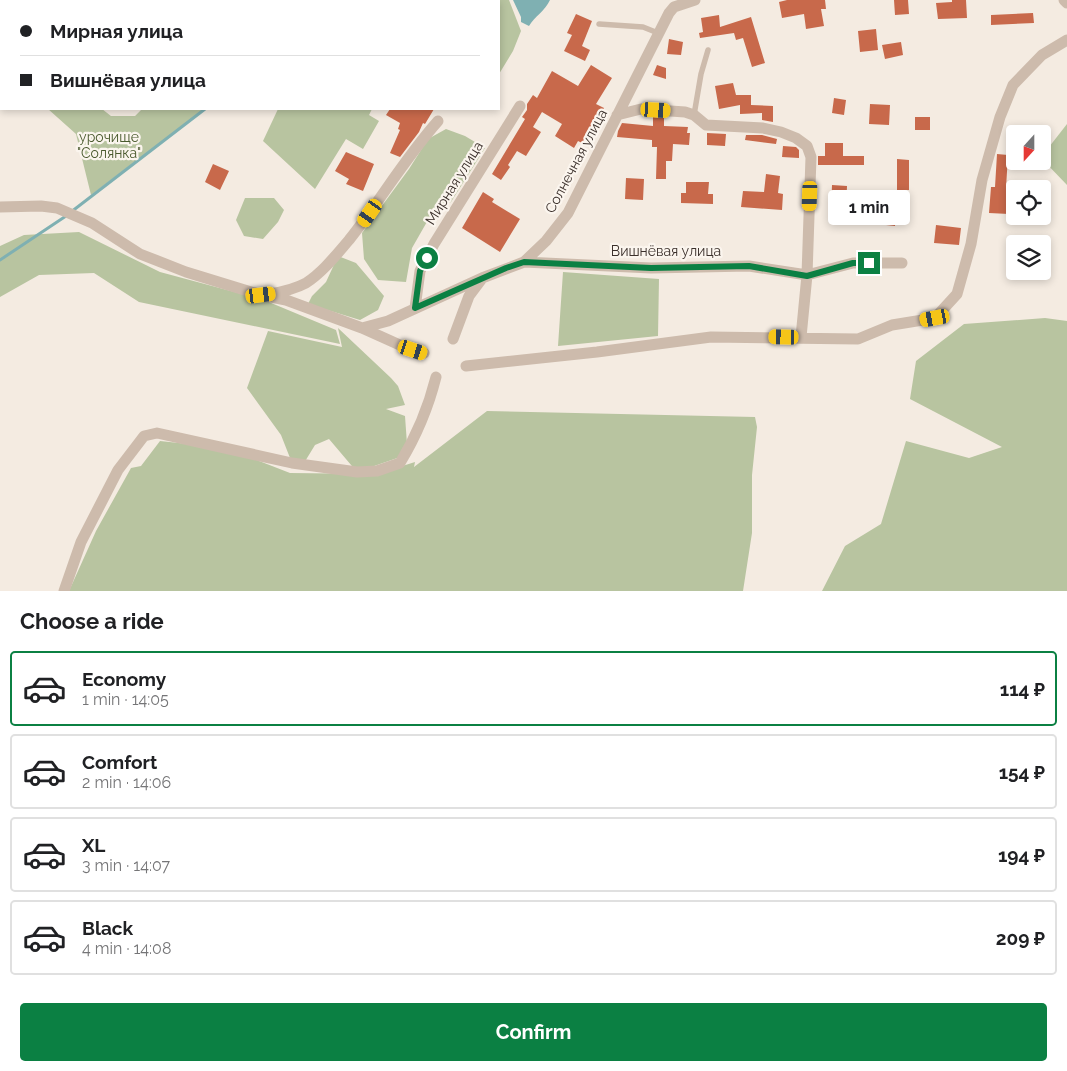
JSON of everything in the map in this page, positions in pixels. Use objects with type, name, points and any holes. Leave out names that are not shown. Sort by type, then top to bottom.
[{"type":"street","name":"Солнечная улица","points":[[362,328],[388,321],[482,278],[524,262],[546,241],[568,213],[674,3],[695,0]]},
{"type":"street","points":[[1064,0],[1067,3]]},
{"type":"street","points":[[466,366],[711,337],[858,339],[892,325],[935,318],[958,294],[971,244],[982,180],[1000,117],[1013,85],[1042,54],[1067,40]]},
{"type":"street","name":"Мирная улица","points":[[415,308],[420,271],[434,244],[520,106]]},
{"type":"street","points":[[617,115],[641,109],[685,112],[694,115],[706,125],[763,128],[796,138],[807,146],[811,157],[807,276],[801,337]]},
{"type":"street","points":[[261,295],[283,292],[305,283],[320,272],[360,225],[422,139],[438,121]]},
{"type":"street","points":[[0,207],[41,206],[57,208],[92,224],[140,254],[186,272],[261,295],[286,300],[424,353]]},
{"type":"street","name":"Вишнёвая улица","points":[[524,262],[651,268],[749,266],[807,276],[853,263],[902,263]]},
{"type":"street","points":[[454,339],[468,296],[482,278]]},
{"type":"street","points":[[64,591],[81,542],[118,470],[144,436],[157,433],[292,463],[357,472],[377,471],[400,463],[412,444],[429,405],[436,377]]},
{"type":"lane","points":[[599,24],[643,27],[658,33]]},
{"type":"lane","points":[[694,115],[701,74],[708,50]]},
{"type":"green space","points":[[500,0],[509,0],[521,31],[513,51],[500,72]]},
{"type":"green space","name":"урочище \"Солянка\"","points":[[49,110],[103,110],[111,116],[135,116],[141,110],[204,110],[91,195],[76,134]]},
{"type":"green space","points":[[278,110],[372,110],[369,115],[379,121],[363,149],[346,139],[315,189],[263,141]]},
{"type":"green space","points":[[1067,124],[1067,185],[1051,168],[1051,144]]},
{"type":"green space","points":[[446,129],[465,136],[485,148],[451,202],[432,213],[412,248],[406,282],[378,280],[364,259],[362,233],[409,169],[428,139]]},
{"type":"green space","points":[[245,198],[274,198],[284,210],[278,222],[263,239],[244,236],[236,220]]},
{"type":"green space","points":[[79,232],[160,272],[264,300],[336,330],[340,344],[139,302],[94,273],[39,275],[0,297],[0,246],[24,235]]},
{"type":"green space","points":[[338,256],[356,263],[384,296],[378,310],[360,320],[308,304],[312,296],[326,282]]},
{"type":"green space","points":[[563,272],[659,279],[658,336],[558,346]]},
{"type":"green space","points":[[1045,318],[1067,321],[1067,591],[822,591],[845,546],[881,524],[906,441],[969,458],[1002,447],[910,399],[916,361],[964,324]]},
{"type":"green space","points":[[338,328],[398,386],[405,405],[386,409],[405,416],[407,444],[403,456],[357,472],[329,439],[315,445],[304,463],[292,463],[281,435],[247,388],[268,331],[342,347]]},
{"type":"green space","points":[[487,411],[755,417],[757,427],[752,475],[752,533],[743,591],[69,591],[96,531],[131,468],[141,466],[160,441],[226,448],[290,473],[377,474],[415,462],[414,467]]},
{"type":"water","points":[[513,0],[550,0],[529,26],[521,22],[521,17]]},
{"type":"building","points":[[787,0],[825,0],[826,9],[821,9],[824,26],[806,29],[804,14],[782,18],[779,2]]},
{"type":"building","points":[[894,0],[908,0],[909,14],[895,15]]},
{"type":"building","points":[[952,0],[966,0],[967,18],[938,19],[936,3],[952,2]]},
{"type":"building","points":[[1033,13],[1034,23],[991,25],[991,15]]},
{"type":"building","points":[[576,14],[592,21],[582,46],[590,50],[585,61],[564,51],[572,35],[567,33]]},
{"type":"building","points":[[719,15],[720,27],[751,17],[765,63],[752,67],[743,38],[736,40],[734,33],[700,38],[699,33],[703,32],[701,18]]},
{"type":"building","points":[[876,29],[878,50],[860,52],[858,31]]},
{"type":"building","points":[[669,39],[683,42],[681,55],[667,54]]},
{"type":"building","points":[[901,42],[903,55],[885,59],[882,45]]},
{"type":"building","points":[[591,65],[612,78],[596,104],[604,108],[582,143],[578,141],[574,148],[555,136],[562,124],[542,112],[533,127],[541,132],[526,156],[517,151],[508,165],[510,167],[501,180],[492,174],[525,119],[522,117],[527,110],[527,104],[533,95],[537,98],[552,71],[578,86]]},
{"type":"building","points":[[657,65],[666,68],[666,79],[653,75]]},
{"type":"building","points":[[733,83],[736,95],[751,95],[751,105],[773,106],[773,122],[762,120],[762,113],[740,114],[740,105],[719,109],[715,86]]},
{"type":"building","points":[[834,98],[846,100],[844,115],[832,113]]},
{"type":"building","points":[[870,104],[890,105],[889,125],[869,124]]},
{"type":"building","points":[[389,110],[433,110],[400,157],[390,153],[400,130],[398,129],[400,123],[386,115]]},
{"type":"building","points":[[653,117],[664,118],[664,126],[688,127],[687,133],[690,133],[689,145],[673,144],[672,161],[666,161],[666,179],[656,179],[657,147],[652,147],[652,140],[617,137],[622,123],[653,126]]},
{"type":"building","points":[[915,117],[930,117],[930,130],[915,130]]},
{"type":"building","points":[[707,133],[726,134],[725,146],[707,145]]},
{"type":"building","points":[[746,135],[762,135],[777,139],[776,144],[745,140]]},
{"type":"building","points":[[825,143],[843,143],[843,156],[864,156],[864,165],[818,165],[818,156],[825,156]]},
{"type":"building","points":[[783,146],[796,147],[799,150],[799,158],[782,157]]},
{"type":"building","points":[[346,152],[374,164],[363,191],[346,184],[349,179],[335,171]]},
{"type":"building","points":[[997,154],[1006,155],[1006,214],[989,213],[991,187],[995,187]]},
{"type":"building","points":[[897,159],[909,160],[909,190],[897,190]]},
{"type":"building","points":[[213,164],[229,171],[220,190],[205,182]]},
{"type":"building","points":[[766,174],[780,176],[778,193],[783,194],[782,210],[741,207],[743,191],[764,192]]},
{"type":"building","points":[[626,178],[644,179],[643,200],[625,199]]},
{"type":"building","points":[[686,182],[709,182],[708,194],[713,194],[713,204],[681,203],[681,193],[686,193]]},
{"type":"building","points":[[832,185],[847,186],[846,212],[831,211]]},
{"type":"building","points":[[483,192],[494,199],[492,202],[520,219],[500,252],[462,228]]},
{"type":"building","points":[[866,192],[886,193],[885,213],[865,212]]},
{"type":"building","points":[[888,195],[897,195],[895,226],[886,225]]},
{"type":"building","points":[[936,225],[961,228],[959,245],[934,243]]},
{"type":"waterway","points":[[71,212],[204,110]]},
{"type":"waterway","points":[[0,260],[66,216]]},
{"type":"route","points":[[427,258],[420,271],[415,308],[524,262],[651,268],[749,266],[807,276],[853,263],[869,263]]}]
